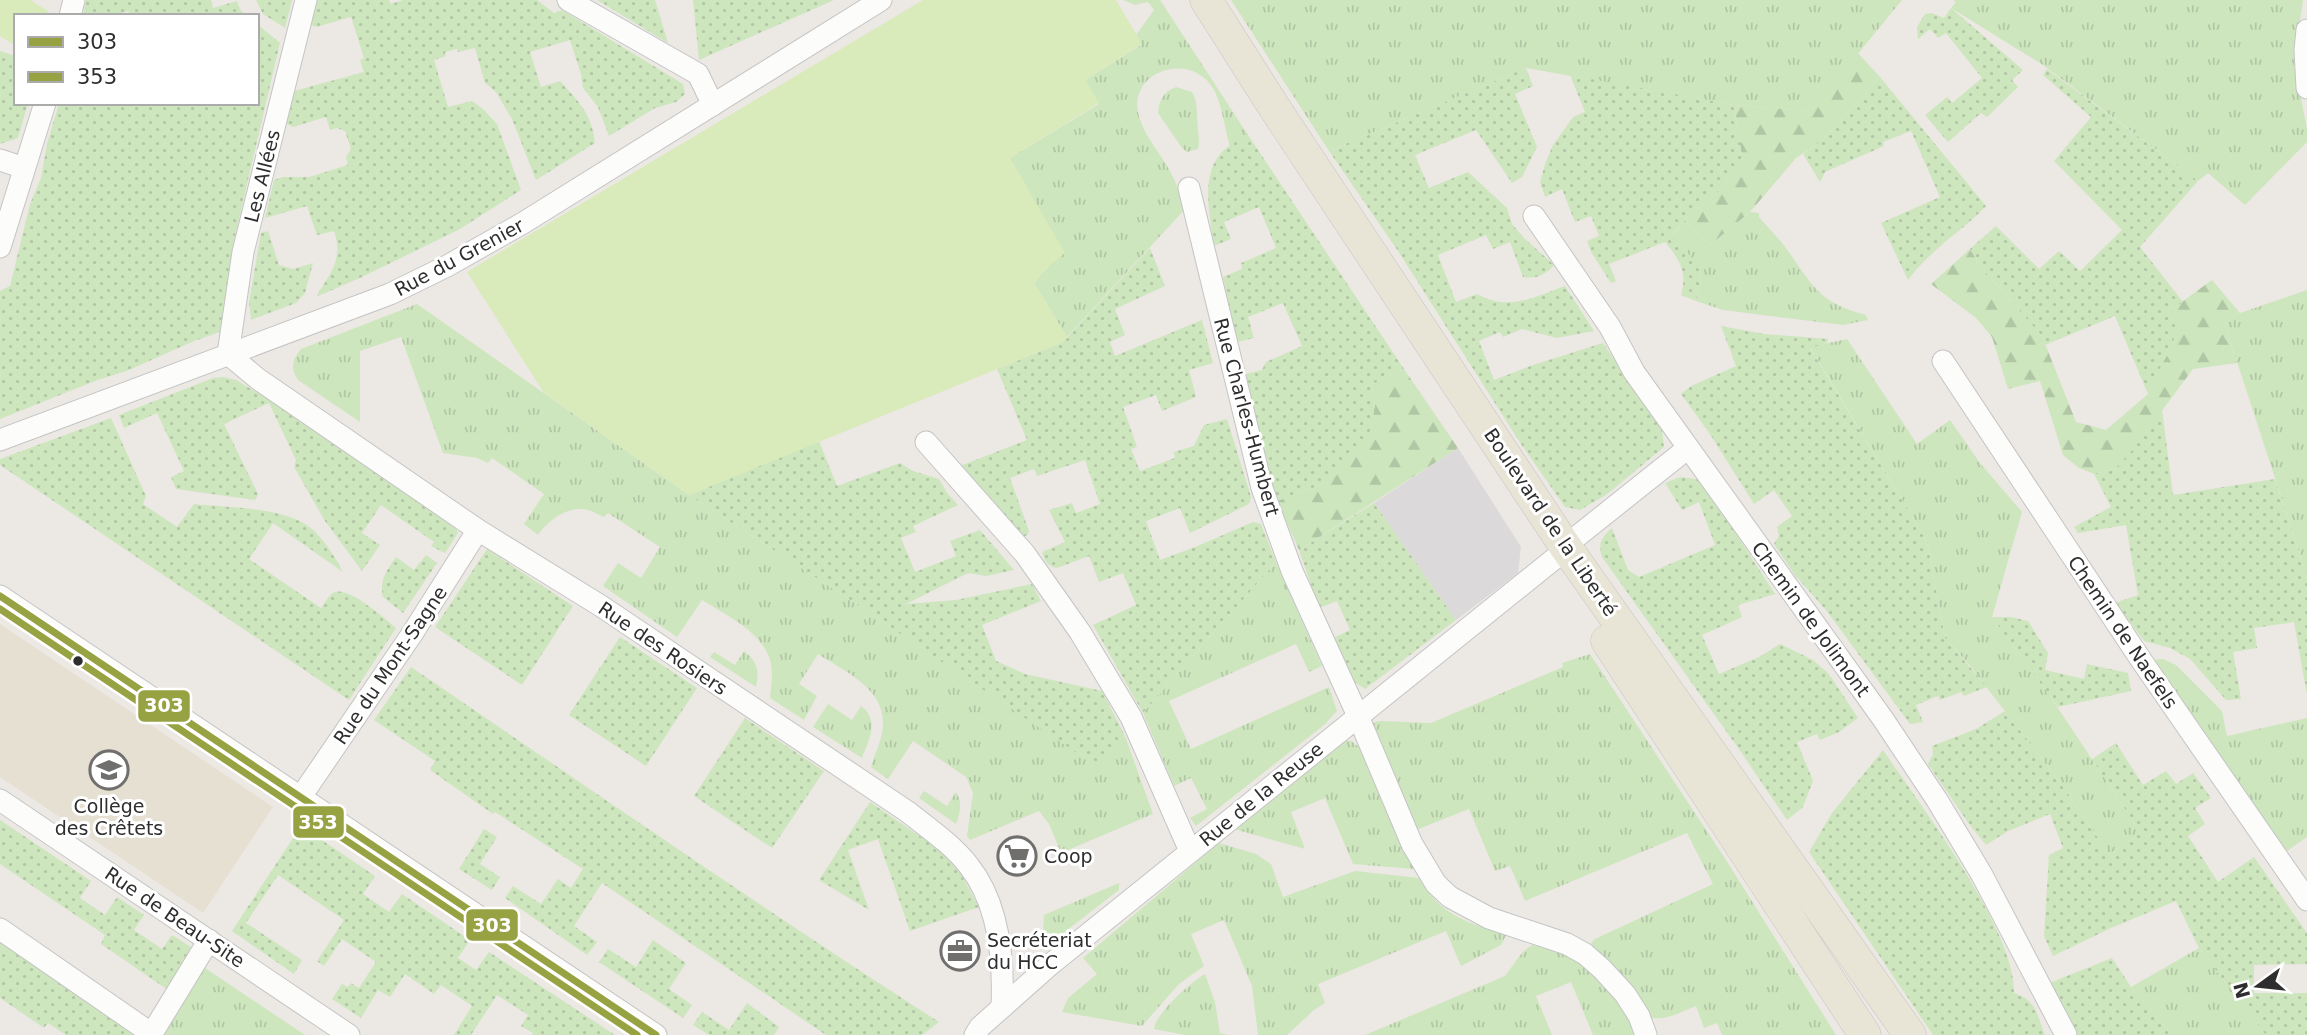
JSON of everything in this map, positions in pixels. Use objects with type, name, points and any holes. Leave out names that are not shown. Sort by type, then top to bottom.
[{"type":"main road","name":"Boulevard de la Liberté","points":[[1185,0],[1559,553],[1910,1035]]},
{"type":"main road","name":"Boulevard de la Liberté","points":[[1206,0],[1865,1035]]},
{"type":"street","name":"Les Allées","points":[[228,354],[243,252],[306,0]]},
{"type":"street","points":[[568,0],[698,74],[713,105]]},
{"type":"street","name":"Rue du Grenier","points":[[0,440],[390,294],[447,266],[523,223],[881,0]]},
{"type":"street","points":[[2307,30],[2307,88]]},
{"type":"street","points":[[0,247],[44,105]]},
{"type":"street","points":[[0,160],[24,168]]},
{"type":"street","name":"Rue Charles-Humbert","points":[[1189,188],[1262,488],[1292,571],[1412,844],[1436,884],[1450,897],[1471,909],[1567,944],[1584,954],[1625,994],[1639,1016],[1646,1035]]},
{"type":"street","name":"Chemin de Jolimont","points":[[1534,216],[1610,327],[1634,372],[1883,719],[1937,800],[1982,875],[2066,1035]]},
{"type":"street","name":"Rue des Rosiers","points":[[228,354],[258,379],[478,530],[601,606],[908,812],[952,848],[968,864],[988,899],[1003,979],[1002,1007]]},
{"type":"street","name":"Chemin de Naefels","points":[[1943,360],[2139,657],[2307,901]]},
{"type":"street","points":[[926,442],[1025,554],[1080,632],[1130,717],[1189,851]]},
{"type":"street","name":"Rue de la Reuse","points":[[975,1035],[980,1027],[1051,964],[1488,613],[1688,448]]},
{"type":"street","name":"Rue du Mont-Sagne","points":[[300,798],[412,634],[478,530]]},
{"type":"street","points":[[0,596],[656,1035]]},
{"type":"street","name":"Rue de Beau-Site","points":[[0,800],[349,1035]]},
{"type":"street","points":[[0,929],[152,1034],[209,940]]},
{"type":"shaded area","points":[[1458,448],[1521,547],[1518,573],[1456,620],[1374,503]]},
{"type":"shaded area","name":"Collège des Crêtets","points":[[0,624],[273,807],[203,913],[0,777]]},
{"type":"green space","points":[[0,0],[30,0],[48,11],[46,14],[14,14],[14,45],[0,36]]},
{"type":"green space","points":[[86,0],[211,0],[213,8],[237,1],[245,14],[129,14],[128,11],[119,14],[83,14]]},
{"type":"green space","points":[[256,0],[292,0],[285,28],[263,14]]},
{"type":"green space","points":[[317,0],[389,0],[391,4],[403,0],[537,0],[554,13],[562,10],[683,84],[685,94],[676,102],[655,108],[609,136],[598,107],[583,88],[570,40],[530,52],[541,87],[560,81],[588,116],[595,143],[536,180],[512,119],[496,92],[485,83],[475,48],[445,52],[446,56],[434,60],[448,107],[472,101],[497,124],[521,190],[460,229],[316,297],[334,266],[337,241],[334,231],[317,235],[307,206],[265,218],[274,180],[283,177],[309,177],[348,165],[346,157],[351,149],[345,131],[337,128],[330,130],[326,117],[293,127],[285,123],[294,91],[364,72],[360,60],[364,58],[351,17],[316,27],[311,25]]},
{"type":"green space","points":[[597,0],[655,0],[668,43]]},
{"type":"green space","points":[[693,0],[834,0],[699,60]]},
{"type":"green space","points":[[923,0],[1116,0],[1142,44],[1085,80],[1099,103],[1010,158],[1065,253],[1034,283],[1067,337],[1063,342],[689,495],[544,393],[467,272]]},
{"type":"green space","points":[[1123,0],[1160,0],[1248,135],[1230,147],[1217,95],[1204,78],[1192,71],[1179,68],[1165,70],[1144,85],[1138,97],[1140,121],[1171,173],[1186,208],[1067,337],[1034,283],[1049,266],[1010,158],[1099,104],[1085,80],[1141,45],[1136,35],[1154,10],[1148,2],[1135,5]]},
{"type":"green space","points":[[1231,0],[1902,0],[1811,111],[1734,105],[1526,68],[1329,151]]},
{"type":"green space","points":[[1953,0],[2303,0],[2294,63],[2307,129],[2307,142],[2245,205],[2208,173],[2198,181],[2043,65],[1951,8],[1956,2]]},
{"type":"green space","points":[[1951,8],[2023,70],[2012,80],[2018,87],[1987,117],[1981,113],[1948,142],[1925,115],[1947,97],[1952,103],[1982,78],[1946,33],[1938,38],[1930,29],[1918,39],[1917,27],[1925,14],[1932,13],[1944,18]]},
{"type":"green space","points":[[259,26],[280,43],[234,240],[220,332],[0,419],[0,291],[10,286],[30,204],[41,178],[58,105],[259,105]]},
{"type":"green space","points":[[0,51],[14,55],[14,105],[27,105],[18,138],[0,144]]},
{"type":"green space","points":[[1858,53],[1880,77],[1822,141],[1796,158],[1750,212],[1710,245],[1684,220],[1717,193],[1743,163],[1734,105],[1811,111]]},
{"type":"green space","points":[[1526,68],[1533,86],[1515,94],[1537,147],[1522,177],[1512,183],[1476,130],[1415,155],[1429,188],[1468,172],[1507,208],[1512,224],[1554,265],[1540,276],[1523,277],[1510,242],[1493,249],[1486,235],[1438,255],[1456,302],[1477,294],[1500,302],[1521,301],[1565,286],[1594,331],[1557,338],[1522,329],[1503,337],[1500,332],[1479,341],[1494,380],[1603,343],[1662,430],[1664,447],[1606,495],[1580,510],[1565,507],[1521,444],[1398,251],[1329,151]]},
{"type":"green space","points":[[2047,69],[2198,181],[2140,247],[2183,302],[2172,309],[2175,326],[2173,340],[2148,394],[2115,316],[2045,345],[2042,336],[1982,268],[1970,249],[1996,226],[2039,269],[2059,251],[2080,271],[2122,230],[2054,161],[2091,117],[2043,75]]},
{"type":"green space","points":[[1570,75],[1734,105],[1743,163],[1717,193],[1684,220],[1673,235],[1695,262],[1701,274],[1696,301],[1681,295],[1681,266],[1665,242],[1609,264],[1616,281],[1611,283],[1587,241],[1599,236],[1591,216],[1575,222],[1562,189],[1545,197],[1540,182],[1553,145],[1573,117],[1585,112]]},
{"type":"green space","points":[[1880,77],[1986,206],[1926,259],[1908,280],[1881,223],[1940,197],[1911,131],[1883,142],[1884,146],[1825,172],[1820,182],[1803,154],[1822,141]]},
{"type":"green space","points":[[1176,87],[1192,92],[1196,101],[1198,149],[1187,152],[1158,113],[1162,97]]},
{"type":"green space","points":[[1248,135],[1404,369],[1372,384],[1375,408],[1368,439],[1326,483],[1277,501],[1245,374],[1262,370],[1266,362],[1302,346],[1283,303],[1248,317],[1254,338],[1237,342],[1223,277],[1242,269],[1241,263],[1276,248],[1259,207],[1224,222],[1231,239],[1214,246],[1209,209],[1209,183],[1216,159],[1224,150]]},
{"type":"green space","points":[[1750,212],[1759,213],[1759,217],[1821,294],[1839,306],[1866,315],[1868,320],[1843,325],[1723,310],[1696,301],[1701,274],[1673,236],[1684,220],[1710,245]]},
{"type":"green space","points":[[268,231],[279,265],[293,269],[313,263],[305,293],[296,303],[251,320],[249,302],[261,233]]},
{"type":"green space","points":[[1150,248],[1165,286],[1115,309],[1125,335],[1110,342],[1115,356],[1202,320],[1213,363],[1189,370],[1196,397],[1162,411],[1156,395],[1123,407],[1137,447],[1131,449],[1140,471],[1175,458],[1174,452],[1194,446],[1204,425],[1227,419],[1251,497],[1247,505],[1190,533],[1180,508],[1146,521],[1160,560],[1253,522],[1261,524],[1276,562],[1143,713],[1093,625],[1136,605],[1123,573],[1099,582],[1089,556],[1057,568],[1047,563],[1042,552],[1065,542],[1049,510],[1072,503],[1076,513],[1100,504],[1085,460],[1037,476],[1034,469],[1010,478],[1029,531],[1021,538],[960,466],[1027,440],[997,369],[1063,342]]},
{"type":"green space","points":[[1970,249],[1982,268],[2042,336],[2076,422],[2106,430],[2148,394],[2150,384],[2167,355],[2175,332],[2172,309],[2212,280],[2240,313],[2223,319],[2237,363],[2193,369],[2135,447],[2116,468],[2094,474],[2079,468],[2063,455],[2040,381],[2008,389],[1992,337],[1976,318],[1931,284]]},
{"type":"green space","points":[[2307,290],[2307,576],[2223,319]]},
{"type":"green space","points":[[417,304],[689,495],[1096,765],[1125,736],[1153,814],[1061,853],[1049,824],[1039,811],[970,840],[967,836],[973,793],[966,777],[913,741],[888,779],[871,767],[882,735],[882,711],[877,700],[861,682],[818,654],[799,684],[817,696],[804,720],[770,698],[772,668],[767,653],[753,634],[733,619],[702,600],[677,637],[603,586],[618,563],[641,578],[660,547],[608,513],[604,517],[581,509],[560,515],[538,535],[524,524],[544,494],[492,458],[488,463],[477,458],[443,453],[401,337],[360,351],[360,422],[298,380],[293,364],[301,349]]},
{"type":"green space","points":[[1721,326],[1764,334],[1828,339],[1827,343],[1810,348],[1927,541],[1945,638],[1987,687],[1964,696],[1961,692],[1940,700],[1938,696],[1916,705],[1923,722],[1910,724],[1826,610],[1794,574],[1774,544],[1779,536],[1777,527],[1792,516],[1774,490],[1754,504],[1681,394],[1691,386],[1736,366]]},
{"type":"green space","points":[[1847,339],[1917,444],[1950,420],[1980,463],[2022,512],[1992,617],[2042,684],[2141,833],[2109,854],[2061,784],[1971,667],[1945,638],[1927,541],[1810,347]]},
{"type":"green space","points":[[1404,369],[1458,448],[1299,550],[1277,501],[1326,483],[1375,408],[1372,384]]},
{"type":"green space","points":[[213,378],[236,380],[271,401],[453,523],[458,533],[445,553],[431,546],[434,542],[381,505],[362,533],[380,545],[362,571],[325,521],[294,467],[296,460],[269,403],[224,424],[257,492],[255,500],[176,489],[171,477],[184,471],[157,413],[124,428],[119,415]]},
{"type":"green space","points":[[2162,409],[2173,495],[2275,479],[2307,576],[2307,695],[2294,622],[2254,628],[2257,648],[2233,652],[2241,699],[2226,700],[2190,659],[2170,648],[2144,641],[2115,603],[2138,595],[2126,525],[2078,533],[2074,527],[2111,507],[2094,474],[2116,468]]},
{"type":"green space","points":[[111,418],[146,496],[143,504],[177,527],[194,504],[271,512],[299,521],[320,537],[343,572],[273,523],[249,559],[321,608],[335,592],[349,594],[396,628],[349,700],[0,465],[0,459]]},
{"type":"green space","points":[[819,441],[837,486],[900,463],[913,471],[939,479],[958,505],[913,526],[916,532],[901,538],[915,572],[956,556],[950,541],[980,530],[1014,570],[986,576],[968,573],[906,604],[956,600],[1032,584],[1041,601],[982,625],[996,661],[1025,674],[1102,691],[1125,736],[1096,766],[852,601],[689,495]]},
{"type":"green space","points":[[1680,477],[1696,479],[1706,487],[1775,594],[1738,605],[1742,617],[1702,635],[1719,674],[1759,657],[1780,644],[1813,660],[1829,674],[1858,718],[1839,732],[1820,740],[1817,734],[1797,742],[1813,781],[1803,807],[1787,820],[1602,557],[1601,541],[1612,528],[1628,570],[1639,577],[1715,545],[1699,502],[1682,510],[1665,483]]},
{"type":"green space","points":[[1374,503],[1456,620],[1365,689],[1350,679],[1333,638],[1350,630],[1337,601],[1319,608],[1299,550]]},
{"type":"green space","points":[[487,549],[573,606],[522,685],[435,627]]},
{"type":"green space","points":[[426,555],[437,563],[403,613],[383,597],[382,585],[385,576],[396,557],[414,570]]},
{"type":"green space","points":[[1276,562],[1322,666],[1309,672],[1296,644],[1169,701],[1191,749],[1329,687],[1337,711],[1324,725],[1196,826],[1190,818],[1207,809],[1191,778],[1174,786],[1143,713]]},
{"type":"green space","points":[[1992,617],[2028,621],[2048,653],[2045,670],[2084,679],[2087,664],[2128,673],[2131,691],[2058,707]]},
{"type":"green space","points":[[620,637],[697,688],[646,766],[569,715]]},
{"type":"green space","points":[[744,651],[756,667],[756,687],[710,657],[714,652],[735,665]]},
{"type":"green space","points":[[1590,654],[1726,860],[1836,1035],[1722,1035],[1717,1023],[1704,1028],[1696,1006],[1666,1017],[1648,1017],[1616,968],[1588,946],[1595,939],[1713,884],[1687,833],[1525,901],[1510,866],[1495,871],[1469,809],[1416,830],[1370,724],[1380,721],[1431,723],[1563,667],[1562,663]]},
{"type":"green space","points":[[2163,659],[2176,665],[2222,711],[2227,736],[2307,718],[2307,837],[2287,851],[2150,660]]},
{"type":"green space","points":[[411,667],[739,891],[939,1022],[922,1035],[826,1035],[602,883],[574,926],[597,942],[587,955],[505,898],[513,886],[541,904],[558,879],[571,888],[583,869],[495,812],[493,814],[430,770],[435,761],[374,720]]},
{"type":"green space","points":[[828,704],[852,720],[861,706],[867,712],[872,724],[862,758],[813,727]]},
{"type":"green space","points":[[2005,711],[2061,784],[2109,854],[2141,833],[2092,759],[2116,743],[2143,785],[2166,771],[2176,784],[2193,773],[2211,798],[2195,808],[2205,824],[2188,836],[2218,882],[2254,857],[2307,933],[2307,964],[2254,965],[2254,993],[2307,993],[2307,1035],[2266,1035],[2199,948],[2176,901],[2053,956],[2044,936],[2049,855],[2063,848],[2050,814],[2008,831],[1986,845],[1928,764],[1933,754],[1932,746],[1976,729]]},
{"type":"green space","points":[[745,718],[824,771],[772,848],[694,796]]},
{"type":"green space","points":[[1342,740],[1351,741],[1359,747],[1414,869],[1353,864],[1325,798],[1291,812],[1305,849],[1234,829]]},
{"type":"green space","points":[[1883,750],[1941,834],[1983,903],[2000,936],[2010,967],[2014,993],[2032,1004],[2045,1035],[1933,1035],[1809,852],[1832,813]]},
{"type":"green space","points":[[924,791],[947,806],[956,792],[960,812],[956,824],[919,798]]},
{"type":"green space","points":[[870,802],[937,848],[961,874],[979,907],[910,931],[878,839],[848,850],[869,910],[819,880]]},
{"type":"green space","points":[[0,820],[91,881],[80,898],[105,915],[117,897],[144,915],[134,930],[162,949],[172,935],[191,947],[168,990],[101,944],[105,935],[0,864]]},
{"type":"green space","points":[[301,826],[375,876],[363,894],[389,912],[402,894],[470,940],[458,958],[476,970],[489,952],[615,1035],[532,1035],[533,1033],[521,1026],[528,1015],[497,995],[471,1035],[454,1035],[472,1006],[441,985],[434,994],[405,974],[390,997],[378,990],[361,1018],[332,999],[342,984],[348,987],[351,983],[359,988],[376,962],[342,939],[324,966],[317,961],[344,920],[278,875],[246,923],[302,960],[294,974],[232,931]]},
{"type":"green space","points":[[484,829],[497,837],[480,864],[500,877],[492,890],[459,869]]},
{"type":"green space","points":[[1219,843],[1256,854],[1271,864],[1283,897],[1355,871],[1419,878],[1436,901],[1456,916],[1506,935],[1501,945],[1461,966],[1446,931],[1318,984],[1325,1003],[1287,1035],[1258,1035],[1252,986],[1224,920],[1191,934],[1204,966],[1179,984],[1142,1026],[1062,1012],[1068,998],[1097,974],[1083,958]]},
{"type":"green space","points":[[1119,883],[1119,890],[1049,944],[1043,933],[1044,915]]},
{"type":"green space","points":[[0,939],[137,1035],[66,1035],[48,1023],[44,1028],[0,998]]},
{"type":"green space","points":[[653,940],[686,963],[669,989],[692,1005],[683,1018],[599,962],[608,949],[636,967]]},
{"type":"green space","points":[[1532,945],[1567,956],[1597,975],[1620,1002],[1634,1035],[1593,1035],[1571,982],[1536,996],[1552,1035],[1365,1035],[1505,976]]},
{"type":"green space","points":[[2199,948],[2266,1035],[2172,1035],[2131,987]]},
{"type":"green space","points":[[2112,958],[2131,987],[2172,1035],[2074,1035],[2047,984]]},
{"type":"green space","points":[[205,968],[305,1035],[163,1035]]},
{"type":"green space","points":[[1205,974],[1215,1002],[1220,1033],[1228,1035],[1185,1035],[1154,1029],[1167,1007]]},
{"type":"green space","points":[[747,1003],[779,1027],[774,1035],[709,1035],[693,1025],[702,1012],[729,1030]]},
{"type":"transit line","name":"303","points":[[0,596],[656,1035]]},
{"type":"transit line","name":"353","points":[[0,609],[637,1035]]},
{"type":"place","name":"Collège des Crêtets","points":[[109,770]]},
{"type":"place","name":"Coop","points":[[1017,856]]},
{"type":"place","name":"Secréteriat du HCC","points":[[960,951]]}]
